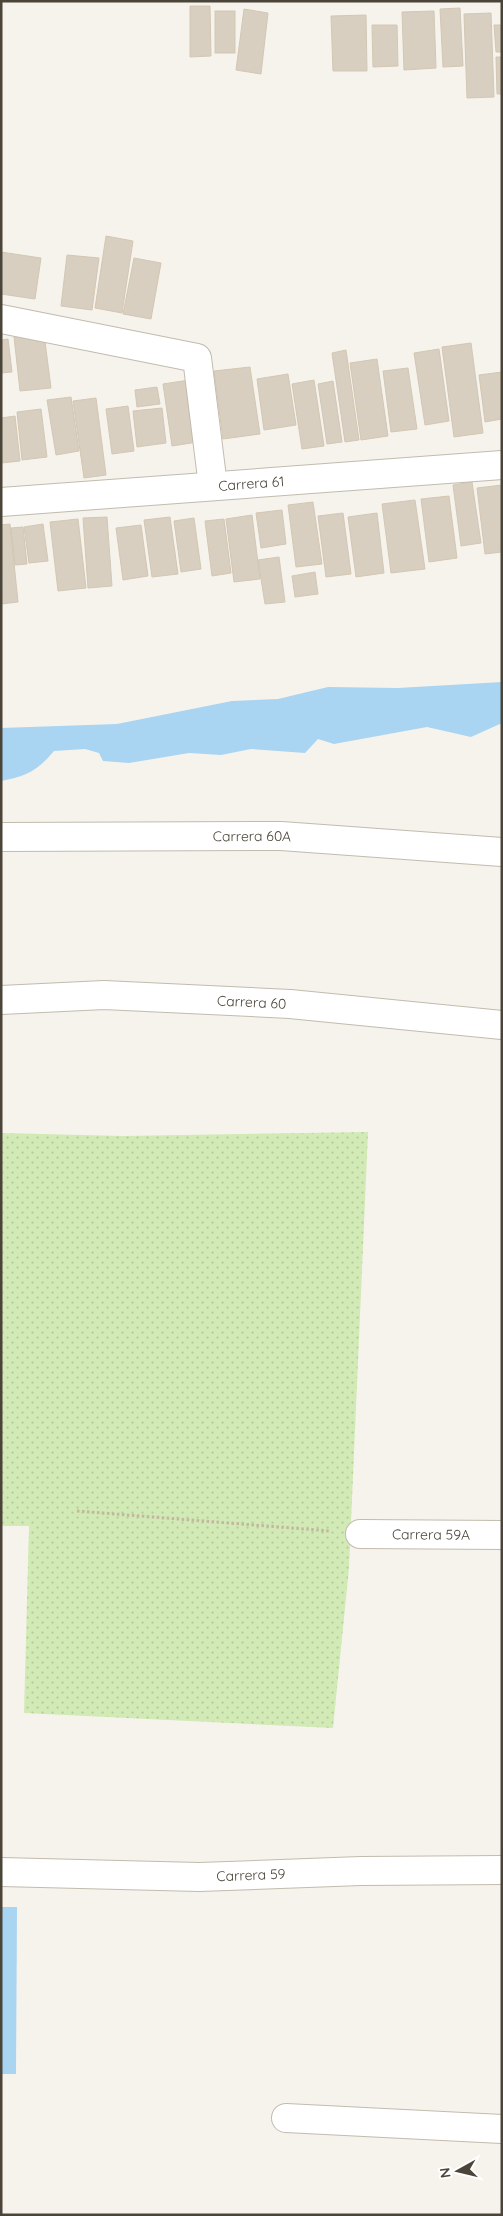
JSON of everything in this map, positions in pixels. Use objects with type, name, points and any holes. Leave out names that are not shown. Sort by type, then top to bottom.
[{"type":"street","points":[[1,319],[197,358],[213,486]]},
{"type":"street","name":"Carrera 61","points":[[1,502],[502,465]]},
{"type":"street","name":"Carrera 60A","points":[[1,836],[281,836],[502,852]]},
{"type":"street","name":"Carrera 60","points":[[1,1000],[104,995],[280,1003],[502,1025]]},
{"type":"street","name":"Carrera 59A","points":[[360,1534],[502,1536]]},
{"type":"street","name":"Carrera 59","points":[[1,1872],[199,1877],[361,1871],[502,1870]]},
{"type":"street","points":[[286,2118],[502,2129]]},
{"type":"path","points":[[77,1511],[360,1534]]},
{"type":"green space","points":[[368,1132],[349,1568],[333,1728],[24,1713],[29,1526],[1,1526],[1,1133],[123,1136]]},
{"type":"water","points":[[502,682],[502,723],[471,737],[427,727],[334,744],[318,739],[305,753],[251,749],[221,755],[189,753],[129,763],[103,761],[99,753],[85,749],[54,751],[31,772],[1,781],[1,728],[117,724],[232,701],[278,699],[328,687],[398,688]]},
{"type":"water","points":[[1,1907],[17,1907],[16,2074],[1,2074]]},
{"type":"building","points":[[190,6],[210,6],[211,56],[190,57]]},
{"type":"building","points":[[460,8],[463,66],[443,67],[440,9]]},
{"type":"building","points":[[244,9],[268,13],[261,74],[236,70]]},
{"type":"building","points":[[215,11],[235,11],[235,53],[215,53]]},
{"type":"building","points":[[434,11],[436,68],[404,70],[402,12]]},
{"type":"building","points":[[491,13],[494,97],[467,98],[464,14]]},
{"type":"building","points":[[366,15],[367,71],[333,71],[331,16]]},
{"type":"building","points":[[372,25],[397,25],[398,66],[373,67]]},
{"type":"building","points":[[494,25],[502,25],[502,52],[496,52]]},
{"type":"building","points":[[496,57],[502,57],[502,94],[497,94]]},
{"type":"building","points":[[106,236],[133,241],[122,313],[95,308]]},
{"type":"building","points":[[1,252],[41,258],[35,299],[1,294]]},
{"type":"building","points":[[67,255],[99,258],[92,310],[61,306]]},
{"type":"building","points":[[134,258],[161,263],[151,319],[123,314]]},
{"type":"building","points":[[44,334],[51,388],[20,391],[14,337]]},
{"type":"building","points":[[8,339],[12,372],[1,373],[1,340]]},
{"type":"building","points":[[471,343],[483,433],[454,437],[442,347]]},
{"type":"building","points":[[439,349],[449,421],[425,425],[414,353]]},
{"type":"building","points":[[346,350],[359,440],[345,442],[332,353]]},
{"type":"building","points":[[377,359],[388,436],[361,440],[350,363]]},
{"type":"building","points":[[250,367],[260,434],[223,439],[214,371]]},
{"type":"building","points":[[408,368],[417,429],[391,432],[383,371]]},
{"type":"building","points":[[502,372],[502,419],[485,422],[479,375]]},
{"type":"building","points":[[288,374],[296,425],[264,430],[257,379]]},
{"type":"building","points":[[196,379],[204,441],[172,446],[163,384]]},
{"type":"building","points":[[314,380],[324,446],[302,449],[292,384]]},
{"type":"building","points":[[333,381],[342,442],[327,444],[318,384]]},
{"type":"building","points":[[157,387],[160,404],[137,407],[135,390]]},
{"type":"building","points":[[71,397],[79,451],[56,455],[47,400]]},
{"type":"building","points":[[96,398],[106,475],[84,478],[73,401]]},
{"type":"building","points":[[128,406],[134,451],[112,454],[106,409]]},
{"type":"building","points":[[162,408],[166,443],[137,447],[133,411]]},
{"type":"building","points":[[41,409],[47,457],[22,460],[17,412]]},
{"type":"building","points":[[15,416],[20,461],[1,463],[1,418]]},
{"type":"building","points":[[472,482],[481,543],[461,546],[453,485]]},
{"type":"building","points":[[502,485],[502,552],[485,554],[477,488]]},
{"type":"building","points":[[449,496],[457,558],[429,562],[421,499]]},
{"type":"building","points":[[415,500],[425,569],[391,573],[382,504]]},
{"type":"building","points":[[313,502],[322,564],[296,567],[288,505]]},
{"type":"building","points":[[282,510],[286,544],[261,548],[256,513]]},
{"type":"building","points":[[343,513],[351,574],[326,577],[318,516]]},
{"type":"building","points":[[377,513],[384,573],[356,577],[348,517]]},
{"type":"building","points":[[252,515],[260,579],[234,582],[226,519]]},
{"type":"building","points":[[107,517],[112,586],[88,588],[83,518]]},
{"type":"building","points":[[170,517],[178,574],[152,577],[144,520]]},
{"type":"building","points":[[194,518],[201,569],[181,572],[174,521]]},
{"type":"building","points":[[78,519],[86,588],[58,591],[50,522]]},
{"type":"building","points":[[224,519],[231,573],[212,576],[205,521]]},
{"type":"building","points":[[10,524],[18,602],[1,604],[1,525]]},
{"type":"building","points":[[43,524],[48,561],[29,563],[24,527]]},
{"type":"building","points":[[141,525],[148,576],[123,580],[116,528]]},
{"type":"building","points":[[23,527],[27,564],[15,565],[11,528]]},
{"type":"building","points":[[279,557],[285,602],[265,604],[258,560]]},
{"type":"building","points":[[315,572],[318,594],[295,597],[292,576]]}]
